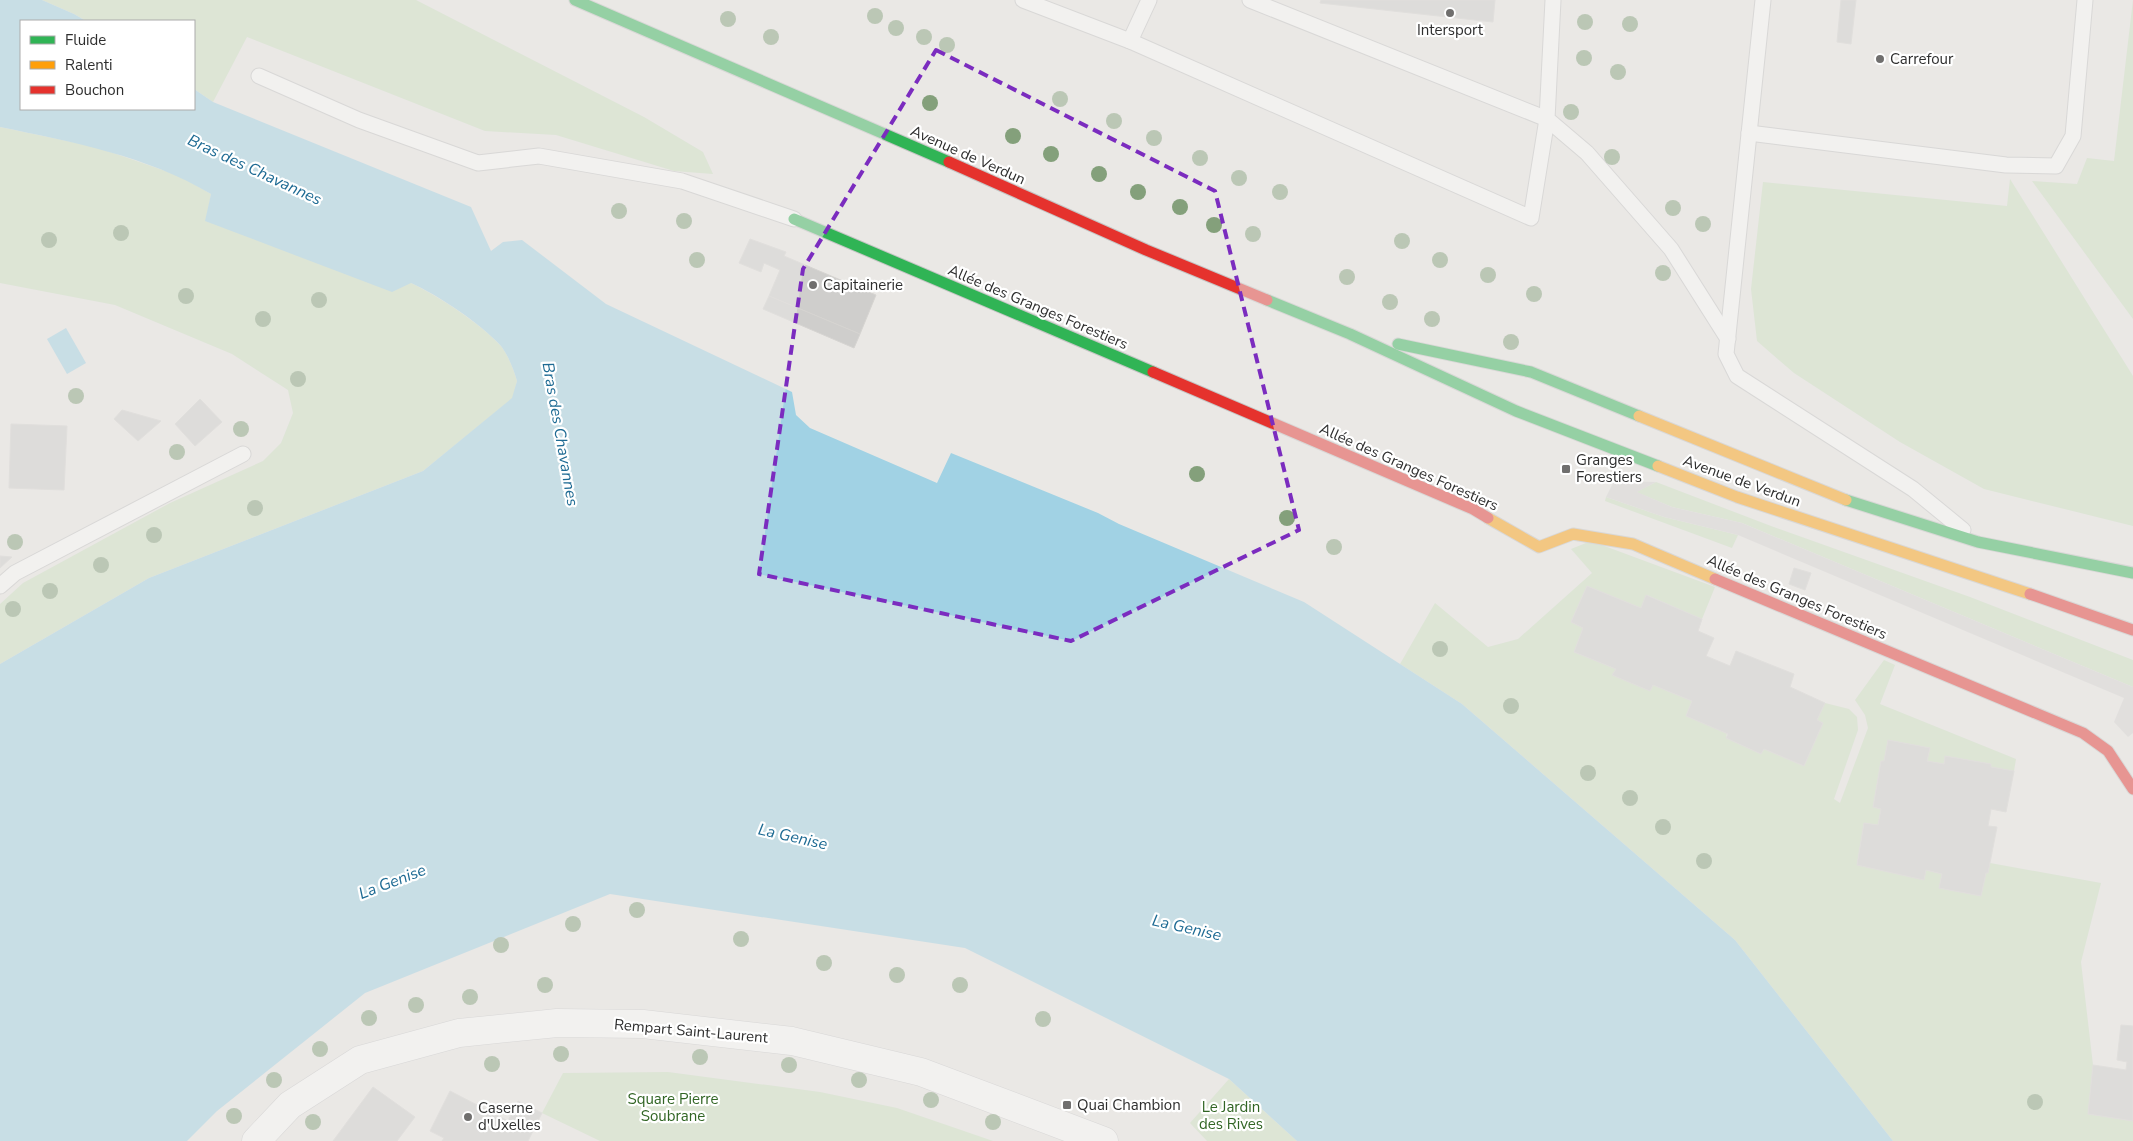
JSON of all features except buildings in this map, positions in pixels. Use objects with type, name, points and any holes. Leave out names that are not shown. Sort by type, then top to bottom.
[{"type":"main road","name":"Avenue de Verdun","points":[[575,0],[824,107],[1146,250],[1350,334],[1516,411],[1736,497],[1967,572],[2133,630]]},
{"type":"main road","name":"Allée des Granges Forestiers","points":[[794,219],[1474,509],[1539,547],[1573,534],[1633,544],[2083,733],[2108,751],[2133,789]]},
{"type":"main road","name":"Avenue de Verdun","points":[[1350,334],[1531,372],[1849,501],[1978,542],[2133,573]]},
{"type":"street","name":"Rempart Saint-Laurent","points":[[256,1141],[290,1105],[360,1060],[458,1033],[557,1023],[643,1024],[792,1041],[921,1072],[1052,1132],[1104,1141]]},
{"type":"lane","points":[[1023,0],[1130,41],[1531,218],[1546,119],[1553,0]]},
{"type":"lane","points":[[1130,41],[1149,0]]},
{"type":"lane","points":[[1250,0],[1546,119],[1586,154],[1671,249],[1728,339]]},
{"type":"lane","points":[[1763,0],[1726,354],[1737,376],[1913,489],[1978,542]]},
{"type":"lane","points":[[1749,133],[2006,165],[2056,166],[2073,136],[2085,0]]},
{"type":"lane","points":[[258,76],[359,120],[478,163],[539,156],[682,182],[794,219]]},
{"type":"lane","points":[[0,586],[15,573],[243,454]]},
{"type":"highlighted area","points":[[936,50],[1215,191],[1299,530],[1071,641],[759,574],[803,269]]},
{"type":"green space","points":[[42,0],[416,0],[644,117],[703,152],[713,174],[674,171],[556,135],[485,131],[247,37],[213,102],[195,90],[195,20],[84,20]]},
{"type":"green space","points":[[2133,0],[2133,319],[2032,181],[2077,184],[2087,158],[2114,161]]},
{"type":"green space","points":[[0,127],[96,147],[180,176],[211,194],[206,221],[411,283],[422,288],[470,319],[501,346],[517,381],[513,398],[423,471],[149,578],[0,664],[0,604],[23,583],[170,503],[263,461],[281,443],[293,413],[288,390],[232,354],[115,305],[0,283]]},
{"type":"green space","points":[[2010,179],[2133,376],[2133,526],[1984,489],[1900,442],[1794,373],[1757,341],[1751,289],[1763,182],[2007,206]]},
{"type":"green space","points":[[1656,482],[1771,526],[1970,597],[2133,660],[2133,687],[1742,523],[1672,507],[1636,492]]},
{"type":"green space","points":[[1606,497],[1664,517],[1738,535],[1732,548],[1605,501]]},
{"type":"green space","points":[[1591,541],[1715,587],[1702,619],[1647,595],[1641,608],[1587,586],[1571,622],[1583,628],[1574,652],[1616,669],[1613,675],[1650,691],[1653,685],[1692,701],[1686,716],[1727,733],[1726,738],[1761,754],[1764,749],[1804,766],[1823,723],[1817,720],[1825,703],[1849,709],[1857,717],[1858,730],[1834,799],[1840,803],[1868,728],[1865,715],[1855,700],[1884,660],[1895,665],[1880,704],[2016,759],[2014,771],[1991,767],[1991,764],[1946,756],[1944,764],[1927,761],[1930,748],[1888,740],[1884,761],[1881,761],[1873,807],[1881,809],[1878,825],[1864,823],[1857,864],[1924,879],[1926,870],[1942,874],[1939,888],[1981,896],[1990,863],[2101,883],[2081,962],[2093,1065],[2088,1114],[2133,1121],[2133,1141],[1893,1141],[1735,940],[1462,704],[1400,664],[1435,603],[1488,647],[1518,639],[1592,573],[1571,549]]},
{"type":"green space","name":"Square Pierre Soubrane","points":[[668,1072],[820,1092],[897,1108],[993,1141],[600,1141],[542,1113],[563,1073]]},
{"type":"green space","name":"Le Jardin des Rives","points":[[1229,1079],[1297,1141],[1207,1141],[1190,1123]]},
{"type":"shaded area","points":[[1614,481],[1656,482],[1637,492],[1672,507],[1742,523],[2133,687],[2133,733],[2128,737],[2114,722],[2124,698],[1738,535],[1664,517],[1606,497]]},
{"type":"water","points":[[0,0],[42,0],[84,20],[20,20],[20,110],[195,110],[195,90],[213,102],[471,207],[491,251],[503,242],[522,240],[606,304],[792,392],[796,415],[810,428],[937,483],[951,453],[1098,513],[1119,524],[1304,602],[1462,704],[1735,940],[1893,1141],[1297,1141],[1229,1079],[965,948],[610,894],[365,993],[217,1111],[187,1141],[0,1141],[0,664],[149,578],[423,471],[512,398],[517,381],[506,354],[492,337],[459,311],[422,288],[411,283],[392,292],[205,221],[211,194],[187,181],[135,160],[55,138],[0,127]]},
{"type":"water","points":[[66,328],[86,363],[67,374],[47,339]]},
{"type":"traffic: fast","points":[[575,0],[949,162]]},
{"type":"traffic: fast","points":[[794,219],[1153,372]]},
{"type":"traffic: fast","points":[[1267,300],[1350,334],[1516,411],[1658,466]]},
{"type":"traffic: fast","points":[[1398,344],[1531,372],[1639,416]]},
{"type":"traffic: fast","points":[[1846,500],[1978,542],[2133,573]]},
{"type":"traffic: slow","points":[[1639,416],[1846,500]]},
{"type":"traffic: slow","points":[[1658,466],[1737,497],[2030,594]]},
{"type":"traffic: slow","points":[[1488,518],[1539,547],[1573,534],[1633,544],[1715,579]]},
{"type":"traffic: jam","points":[[949,162],[1146,250],[1267,300]]},
{"type":"traffic: jam","points":[[1153,372],[1473,509],[1488,518]]},
{"type":"traffic: jam","points":[[1715,579],[2083,733],[2108,751],[2133,789]]},
{"type":"traffic: jam","points":[[2030,594],[2133,630]]},
{"type":"place","name":"Intersport","points":[[1450,13]]},
{"type":"place","name":"Carrefour","points":[[1880,59]]},
{"type":"place","name":"Capitainerie","points":[[813,285]]},
{"type":"place","name":"Granges Forestiers","points":[[1566,469]]},
{"type":"place","name":"Quai Chambion","points":[[1067,1105]]},
{"type":"place","name":"Caserne d'Uxelles","points":[[468,1117]]},
{"type":"water label","name":"Bras des Chavannes","points":[[255,169]]},
{"type":"water label","name":"Bras des Chavannes","points":[[561,434]]},
{"type":"water label","name":"La Genise","points":[[793,836]]},
{"type":"water label","name":"La Genise","points":[[392,881]]},
{"type":"water label","name":"La Genise","points":[[1187,927]]}]
